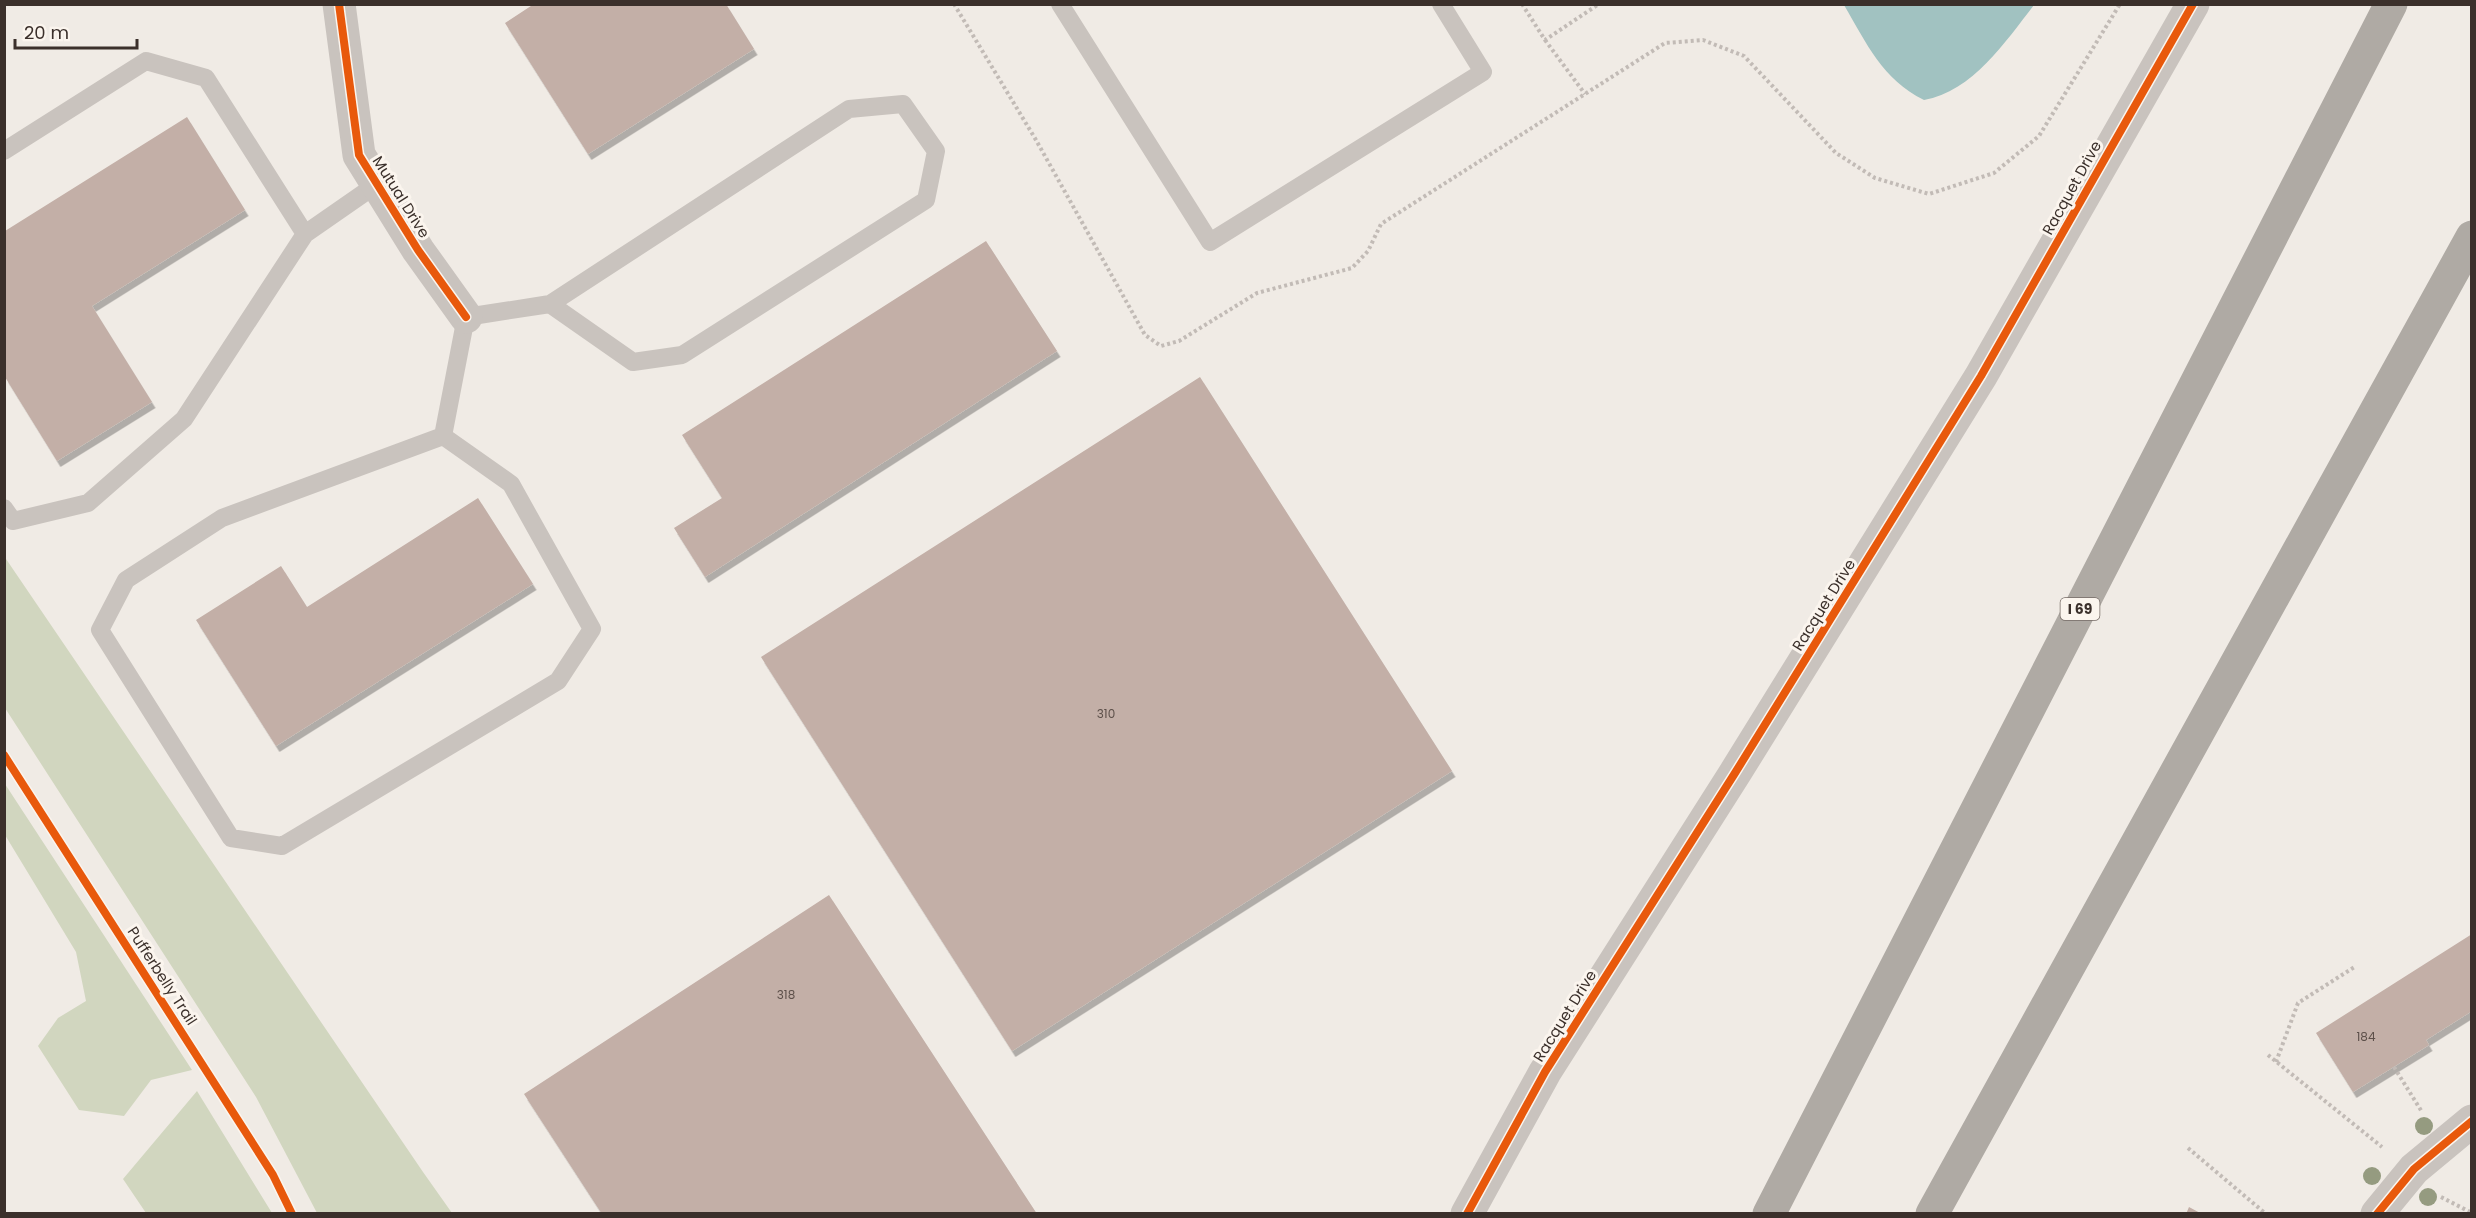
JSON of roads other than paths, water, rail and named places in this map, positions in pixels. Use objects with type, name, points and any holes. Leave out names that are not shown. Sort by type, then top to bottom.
[{"type":"highway","name":"I 69","points":[[1769,1214],[2391,4]]},
{"type":"highway","points":[[1932,1214],[2472,237]]},
{"type":"street","name":"Mutual Drive","points":[[339,4],[359,154],[418,250],[466,317]]},
{"type":"street","name":"Racquet Drive","points":[[1467,1214],[1545,1072],[1735,773],[1981,376],[2193,4]]},
{"type":"street","points":[[2377,1214],[2414,1169],[2472,1121]]},
{"type":"lane","points":[[1060,4],[1210,242],[1484,72],[1442,4]]},
{"type":"lane","points":[[4,152],[146,61],[206,78],[305,234]]},
{"type":"lane","points":[[443,436],[466,317],[550,304],[849,110],[903,104],[936,151],[926,200],[682,356],[633,362],[550,304]]},
{"type":"lane","points":[[4,508],[13,520],[88,503],[184,419],[305,234],[377,184]]},
{"type":"lane","points":[[443,436],[511,484],[592,628],[558,681],[282,846],[231,838],[100,630],[110,610],[126,580],[222,518],[443,436]]},
{"type":"water","points":[[1844,5],[2034,5],[2000,49],[1973,76],[1958,87],[1924,100],[1897,82],[1886,71],[1868,47]]}]
